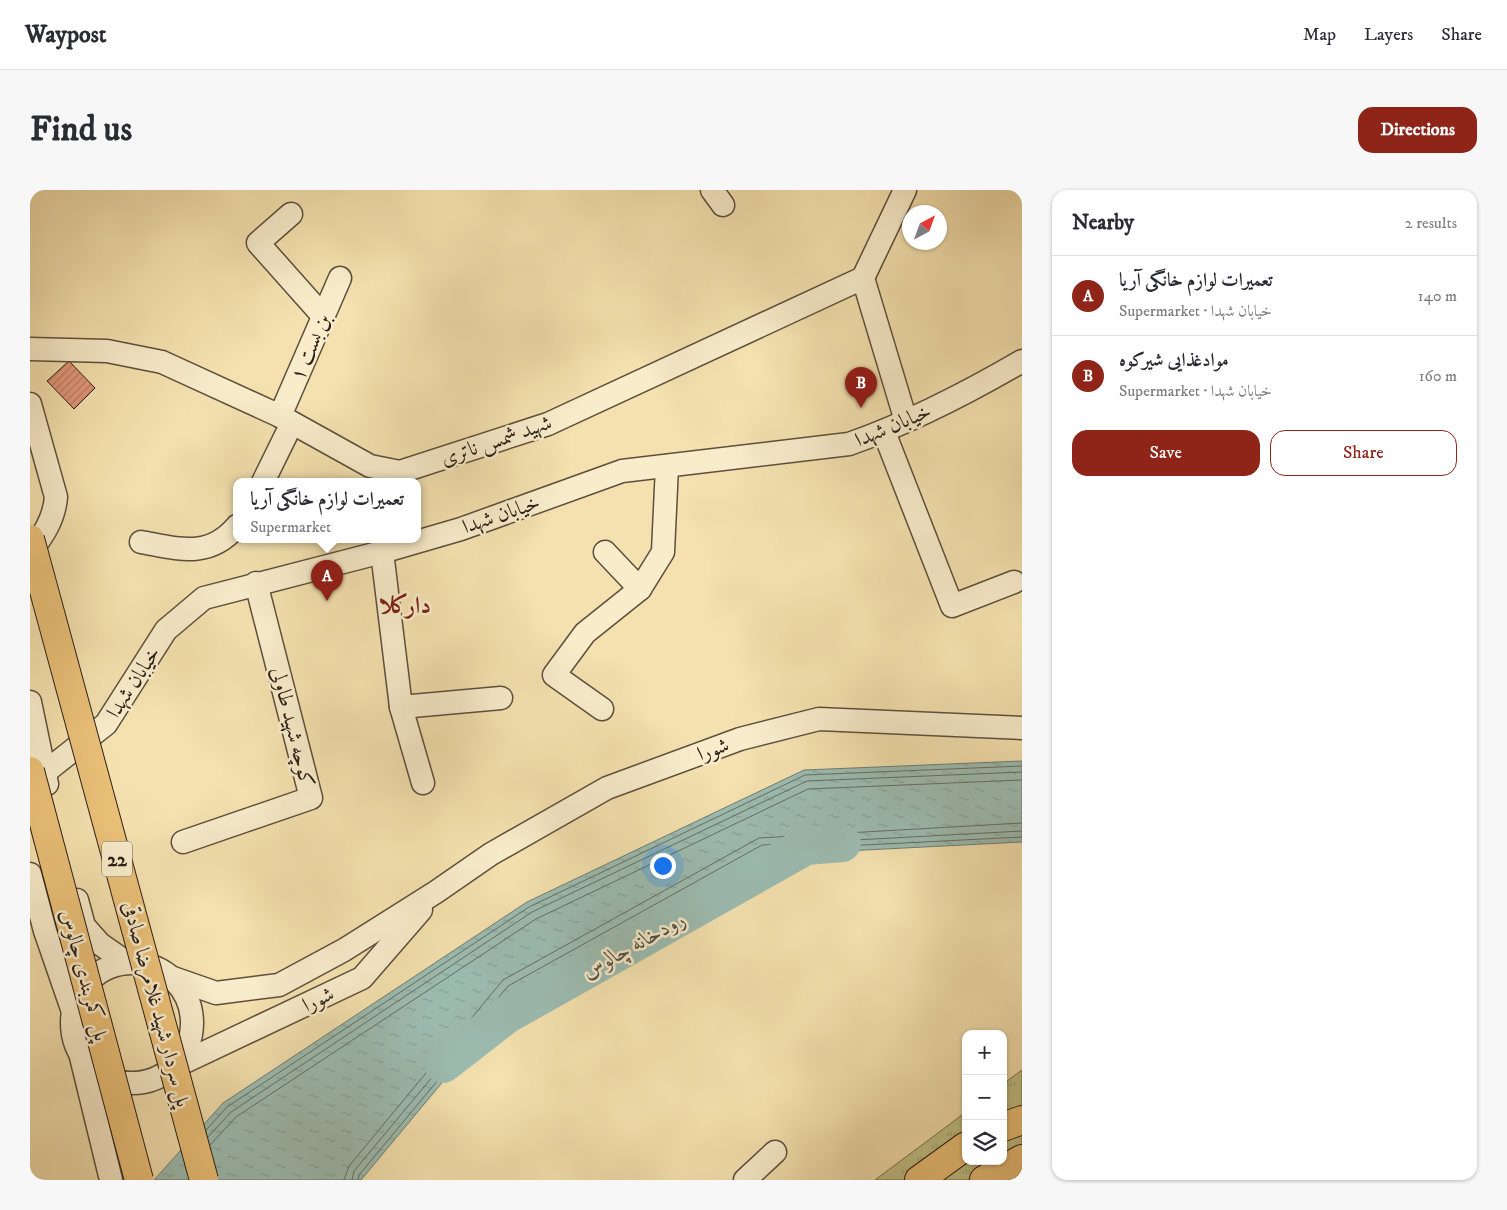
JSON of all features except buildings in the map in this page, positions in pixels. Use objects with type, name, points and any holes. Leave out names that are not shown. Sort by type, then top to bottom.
[{"type":"main road","name":"پل سردار شهید غلامرضا صادقی","points":[[30,539],[204,1180]]},
{"type":"main road","name":"پل کمربندی چالوس","points":[[37,772],[140,1180]]},
{"type":"main road","points":[[1007,1126],[1022,1120]]},
{"type":"main road","points":[[919,1180],[962,1149]]},
{"type":"main road","points":[[984,1180],[1022,1159]]},
{"type":"street","points":[[904,190],[863,278],[906,421]]},
{"type":"street","points":[[291,214],[258,243],[323,316]]},
{"type":"street","name":"بن بست ۱","points":[[264,478],[323,316],[340,278]]},
{"type":"street","name":"شهید شمس ناتری","points":[[30,349],[107,351],[162,362],[286,420],[370,466],[400,472],[548,424],[863,278]]},
{"type":"street","name":"خیابان شهدا","points":[[421,541],[461,529],[622,471],[849,444],[884,432],[988,381],[1022,361]]},
{"type":"street","points":[[30,404],[56,497],[55,511],[48,527],[30,553]]},
{"type":"street","points":[[884,432],[952,606],[1014,582]]},
{"type":"street","points":[[602,709],[554,675],[584,633],[640,589],[664,552],[667,466]]},
{"type":"street","points":[[141,542],[190,551],[225,539],[233,530]]},
{"type":"street","name":"خیابان شهدا","points":[[37,772],[106,724],[166,630],[204,598],[413,543]]},
{"type":"street","points":[[382,552],[401,707],[423,783]]},
{"type":"street","points":[[605,552],[640,589]]},
{"type":"street","name":"کوچه شهید طاولی","points":[[182,842],[311,798],[256,583]]},
{"type":"street","points":[[401,707],[501,698]]},
{"type":"street","points":[[30,702],[37,772],[84,926],[100,944],[126,962]]},
{"type":"street","name":"شورا","points":[[173,978],[216,993],[279,985],[344,950],[436,892],[491,854],[607,788],[740,739],[819,719],[1022,728]]},
{"type":"street","points":[[30,874],[45,931],[72,1009],[72,1034],[82,1057],[111,1180]]},
{"type":"street","name":"شورا","points":[[172,1069],[362,978],[436,892]]},
{"type":"street","points":[[45,931],[53,942],[66,945],[79,939],[84,926]]},
{"type":"street","points":[[72,1009],[83,986],[102,969],[126,962],[151,965],[173,978],[188,999],[192,1024],[187,1048],[172,1069],[149,1081],[124,1083],[100,1074],[82,1057]]},
{"type":"street","points":[[745,1180],[775,1152]]},
{"type":"green space","points":[[1022,1070],[1022,1180],[875,1180],[962,1115],[962,1165],[1007,1165],[1007,1081]]},
{"type":"water","points":[[1022,761],[1022,842],[767,855],[515,995],[361,1180],[154,1180],[223,1103],[527,902],[804,770]]},
{"type":"waterway","name":"رودخانه چالوس","points":[[443,1064],[506,1015],[806,846],[842,843]]},
{"type":"place","name":"موادغذایی شیرکوه","points":[[861,408]]},
{"type":"place","name":"تعمیرات لوازم خانگی آریا","points":[[327,601]]},
{"type":"district","name":"دارکلا","points":[[405,605]]}]
